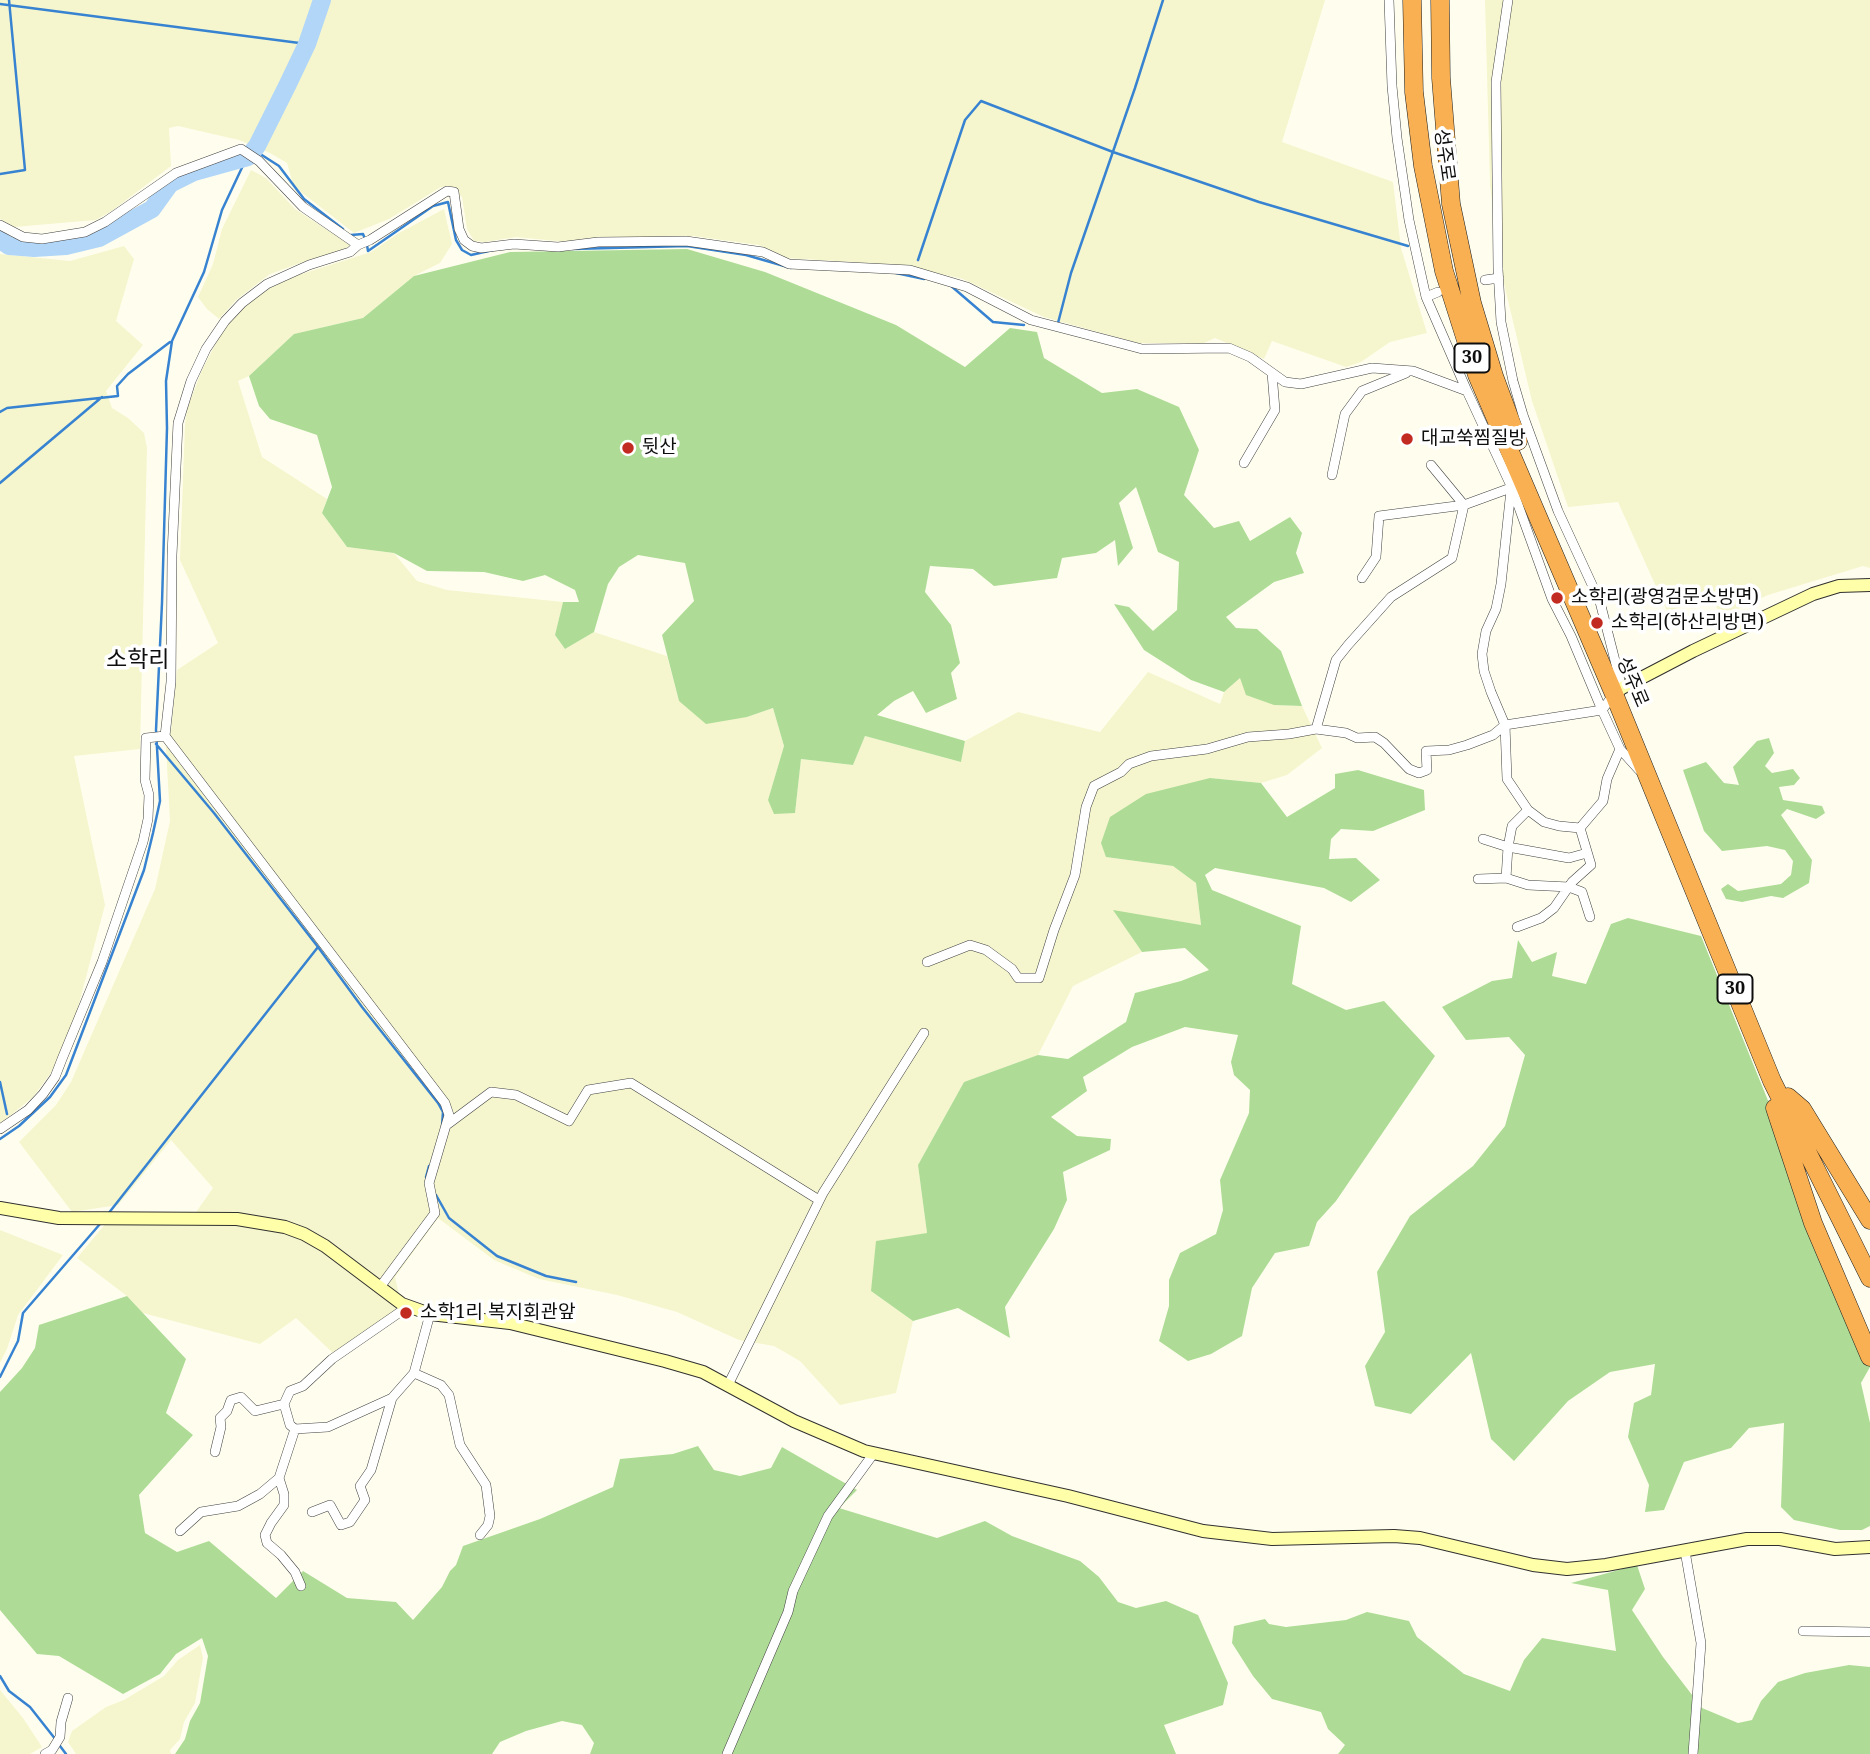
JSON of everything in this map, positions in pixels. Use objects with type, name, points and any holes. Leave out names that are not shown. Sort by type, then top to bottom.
[{"type":"highway","name":"성주로","points":[[1412,0],[1414,92],[1423,166],[1444,271],[1477,375],[1518,486],[1618,691],[1649,780],[1772,1081],[1870,1278]]},
{"type":"highway","name":"성주로","points":[[1440,0],[1441,78],[1447,166],[1454,218],[1472,303],[1494,376],[1618,691],[1716,915],[1747,1000],[1788,1097],[1870,1262]]},
{"type":"highway","points":[[1772,1081],[1773,1100],[1813,1223],[1870,1357]]},
{"type":"highway","points":[[1788,1097],[1802,1110],[1870,1220]]},
{"type":"street","points":[[1389,0],[1397,138],[1409,220],[1426,297],[1467,391],[1518,486],[1552,599],[1620,749],[1649,780]]},
{"type":"street","points":[[1508,0],[1496,82],[1501,321],[1516,392],[1542,471],[1600,602],[1618,691]]},
{"type":"street","points":[[0,225],[23,237],[42,239],[85,232],[105,222],[176,173],[241,149],[259,161],[303,207],[358,245]]},
{"type":"street","points":[[380,1287],[435,1213],[429,1183],[448,1124],[449,1115],[445,1103],[165,736],[171,682],[172,555],[178,423],[191,381],[212,339],[242,303],[267,284],[309,265],[350,252],[447,191],[454,192],[459,229],[464,240],[481,248],[514,244],[558,247],[598,242],[686,241],[763,252],[789,264],[911,270],[967,287],[1031,320],[1142,349],[1229,348],[1250,357],[1285,382],[1301,384],[1372,368],[1413,372],[1467,391]]},
{"type":"street","points":[[1485,281],[1499,278]]},
{"type":"street","points":[[1426,297],[1438,292]]},
{"type":"street","points":[[1332,475],[1345,414],[1362,391],[1393,377],[1413,372]]},
{"type":"street","points":[[1244,463],[1276,410],[1272,373]]},
{"type":"street","points":[[1431,465],[1464,505]]},
{"type":"street","points":[[1362,578],[1376,557],[1378,516],[1464,505],[1518,486]]},
{"type":"street","points":[[1518,486],[1496,609],[1486,631],[1482,654],[1484,671],[1505,725],[1507,779],[1528,810],[1544,822],[1580,828]]},
{"type":"street","points":[[1316,729],[1336,660],[1391,597],[1452,558],[1464,505]]},
{"type":"street","points":[[927,962],[970,945],[986,950],[1012,969],[1018,978],[1039,978],[1075,875],[1086,807],[1094,786],[1121,772],[1129,764],[1151,756],[1207,749],[1248,737],[1316,729],[1346,733],[1357,738],[1375,737],[1409,769],[1419,773],[1427,770],[1426,751],[1449,750],[1467,745],[1493,735],[1505,725],[1602,710],[1618,691],[1693,651],[1813,594],[1839,586],[1870,585]]},
{"type":"street","points":[[0,1129],[28,1110],[55,1077],[102,962],[136,864],[148,819],[146,738],[165,736]]},
{"type":"street","points":[[1580,828],[1603,801],[1607,779],[1620,749]]},
{"type":"street","points":[[1506,878],[1508,847],[1513,826],[1528,810]]},
{"type":"street","points":[[1517,927],[1541,918],[1555,908],[1569,887],[1591,864],[1580,828]]},
{"type":"street","points":[[1483,839],[1508,847],[1569,858],[1587,853]]},
{"type":"street","points":[[1478,879],[1506,878],[1528,885],[1569,887],[1582,892],[1590,917]]},
{"type":"street","points":[[728,1385],[819,1200],[924,1033]]},
{"type":"street","points":[[448,1124],[491,1092],[516,1095],[569,1121],[588,1090],[631,1083],[819,1200]]},
{"type":"street","points":[[0,1208],[59,1218],[237,1219],[285,1227],[325,1246],[402,1304],[414,1309],[430,1314],[510,1323],[665,1361],[703,1372],[794,1421],[864,1451],[1068,1496],[1203,1531],[1272,1539],[1394,1536],[1420,1538],[1533,1565],[1567,1569],[1588,1568],[1747,1539],[1780,1539],[1835,1549],[1870,1547]]},
{"type":"street","points":[[414,1309],[403,1310],[332,1359],[303,1386],[290,1391],[284,1404],[290,1425],[295,1429],[328,1427],[392,1398],[414,1373],[430,1314]]},
{"type":"street","points":[[414,1373],[441,1385],[449,1395],[460,1444],[486,1485],[490,1516],[488,1525],[480,1535]]},
{"type":"street","points":[[215,1452],[220,1418],[231,1400],[241,1397],[255,1411],[284,1404]]},
{"type":"street","points":[[312,1512],[330,1505],[341,1525],[350,1522],[365,1500],[360,1486],[371,1470],[392,1398]]},
{"type":"street","points":[[180,1531],[201,1511],[238,1506],[260,1494],[279,1478],[295,1429]]},
{"type":"street","points":[[727,1754],[788,1612],[793,1591],[828,1517],[874,1453]]},
{"type":"street","points":[[279,1478],[284,1505],[265,1535],[267,1543],[295,1572],[301,1586]]},
{"type":"street","points":[[1685,1551],[1701,1643],[1693,1754]]},
{"type":"street","points":[[1803,1631],[1870,1632]]},
{"type":"street","points":[[49,1752],[61,1737],[61,1722],[68,1698]]},
{"type":"green space","points":[[0,0],[1325,0],[1282,142],[1393,182],[1401,248],[1427,333],[1390,342],[1361,362],[1346,367],[1272,341],[1264,359],[1215,338],[1204,343],[1138,343],[1044,317],[963,279],[902,265],[787,258],[759,245],[693,236],[596,238],[567,242],[516,237],[474,241],[467,229],[462,197],[450,186],[441,187],[389,219],[354,233],[293,184],[287,163],[239,140],[178,126],[169,128],[171,166],[113,210],[96,220],[14,227],[0,219]]},
{"type":"green space","points":[[1485,0],[1870,0],[1870,568],[1863,566],[1768,595],[1721,617],[1713,599],[1667,611],[1618,502],[1568,507],[1532,401],[1500,267],[1490,185]]},
{"type":"green space","points":[[251,170],[266,178],[295,209],[350,245],[342,251],[270,274],[236,300],[219,319],[198,297],[213,264],[222,229]]},
{"type":"green space","points":[[444,209],[452,244],[440,263],[414,276],[363,318],[294,334],[249,376],[238,381],[262,457],[327,499],[322,513],[347,547],[394,553],[417,581],[447,590],[563,602],[555,635],[565,649],[594,632],[667,656],[679,701],[747,717],[773,708],[784,746],[768,800],[795,813],[801,759],[853,765],[865,736],[961,762],[965,741],[1018,712],[1100,732],[1148,672],[1220,704],[1224,692],[1240,678],[1274,705],[1302,706],[1322,748],[1287,775],[1261,783],[1210,778],[1106,857],[1173,866],[1196,883],[1201,925],[1114,911],[1142,952],[1073,986],[1038,1055],[964,1082],[918,1165],[927,1233],[871,1291],[913,1321],[896,1393],[840,1405],[800,1361],[774,1346],[739,1340],[677,1312],[617,1295],[539,1279],[494,1260],[438,1218],[395,1277],[402,1307],[335,1355],[296,1318],[260,1344],[143,1313],[127,1296],[77,1258],[112,1216],[194,1215],[213,1188],[171,1140],[118,1205],[72,1212],[19,1142],[56,1105],[71,1082],[155,889],[170,821],[166,747],[171,731],[177,670],[218,643],[180,560],[185,425],[187,409],[202,370],[226,324],[270,287],[289,278],[371,252],[399,233]]},
{"type":"green space","points":[[124,246],[134,259],[116,321],[143,345],[106,391],[112,408],[144,433],[147,448],[140,749],[74,756],[105,905],[76,1015],[53,1070],[33,1097],[0,1124],[0,254],[70,261]]},
{"type":"green space","points":[[687,249],[765,272],[896,325],[965,367],[1010,328],[1037,332],[1044,358],[1102,393],[1137,389],[1179,407],[1199,450],[1184,495],[1214,528],[1239,521],[1250,541],[1290,517],[1302,533],[1296,553],[1304,573],[1274,582],[1226,617],[1236,628],[1257,629],[1281,651],[1302,706],[1274,705],[1246,695],[1240,678],[1224,692],[1191,680],[1144,650],[1114,604],[1129,607],[1153,631],[1177,610],[1179,562],[1158,552],[1136,487],[1119,503],[1133,548],[1118,566],[1115,540],[1096,553],[1062,558],[1057,578],[994,586],[973,569],[930,566],[925,592],[951,625],[960,663],[951,673],[957,699],[926,713],[913,691],[894,701],[877,715],[965,741],[961,762],[865,736],[853,765],[801,759],[795,813],[774,814],[768,800],[784,746],[773,708],[747,717],[706,724],[679,701],[662,635],[694,601],[685,563],[638,555],[619,567],[608,584],[594,632],[565,649],[555,635],[563,602],[579,602],[575,590],[545,575],[523,581],[484,572],[427,571],[394,553],[347,547],[322,513],[332,487],[317,435],[270,419],[259,406],[249,376],[294,334],[363,318],[414,276],[510,252]]},
{"type":"green space","points":[[1769,738],[1774,753],[1765,766],[1772,773],[1793,769],[1800,778],[1794,785],[1779,787],[1783,800],[1822,806],[1825,813],[1816,819],[1787,809],[1781,815],[1812,860],[1809,883],[1783,898],[1771,896],[1742,902],[1726,899],[1721,889],[1728,884],[1738,891],[1781,884],[1791,875],[1793,861],[1785,850],[1767,846],[1722,851],[1704,831],[1683,770],[1706,762],[1724,783],[1739,785],[1733,767],[1757,741]]},
{"type":"green space","points":[[1358,770],[1424,790],[1425,810],[1373,831],[1341,829],[1331,839],[1329,859],[1356,858],[1380,880],[1351,902],[1324,888],[1215,868],[1205,875],[1212,890],[1301,926],[1292,984],[1346,1010],[1384,1001],[1435,1056],[1336,1201],[1317,1222],[1309,1246],[1275,1253],[1252,1288],[1242,1336],[1211,1354],[1188,1361],[1159,1341],[1169,1306],[1169,1280],[1180,1253],[1216,1234],[1223,1210],[1220,1180],[1249,1113],[1250,1090],[1234,1075],[1231,1062],[1238,1035],[1185,1027],[1132,1047],[1083,1077],[1087,1091],[1051,1117],[1077,1136],[1111,1139],[1110,1150],[1063,1172],[1067,1200],[1054,1229],[1005,1307],[1010,1338],[958,1308],[913,1321],[871,1291],[876,1241],[927,1233],[918,1165],[964,1082],[1038,1055],[1068,1059],[1126,1022],[1135,993],[1181,981],[1209,970],[1185,948],[1142,952],[1113,910],[1201,925],[1196,883],[1173,866],[1106,857],[1101,843],[1110,817],[1146,794],[1210,778],[1261,783],[1287,817],[1335,788],[1335,774]]},
{"type":"green space","points":[[1628,918],[1701,936],[1870,1351],[1870,1367],[1861,1383],[1870,1423],[1870,1526],[1862,1530],[1840,1530],[1794,1520],[1781,1507],[1784,1423],[1749,1428],[1731,1448],[1684,1462],[1664,1510],[1645,1512],[1649,1485],[1628,1437],[1634,1403],[1651,1395],[1655,1364],[1610,1372],[1568,1401],[1514,1461],[1491,1439],[1471,1353],[1411,1414],[1375,1406],[1365,1366],[1385,1332],[1377,1272],[1410,1216],[1473,1166],[1505,1126],[1525,1055],[1509,1037],[1466,1040],[1442,1007],[1492,981],[1512,978],[1518,940],[1532,962],[1557,952],[1552,976],[1586,984],[1611,924]]},
{"type":"green space","points":[[0,1230],[63,1255],[18,1315],[0,1363]]},
{"type":"green space","points":[[127,1296],[186,1359],[166,1413],[193,1435],[139,1495],[145,1533],[177,1552],[209,1541],[276,1598],[303,1571],[347,1598],[396,1602],[413,1620],[442,1587],[456,1565],[463,1546],[540,1519],[613,1487],[620,1459],[673,1454],[698,1446],[714,1470],[740,1476],[771,1468],[782,1447],[857,1490],[839,1508],[937,1538],[985,1521],[1012,1536],[1080,1561],[1099,1577],[1118,1602],[1136,1608],[1166,1601],[1198,1615],[1228,1683],[1223,1705],[1164,1725],[1176,1754],[590,1754],[594,1743],[582,1725],[562,1721],[500,1742],[492,1754],[175,1754],[185,1739],[190,1721],[200,1703],[208,1656],[202,1638],[176,1654],[160,1674],[123,1694],[59,1656],[37,1654],[0,1610],[0,1392],[22,1368],[35,1348],[39,1325]]},
{"type":"green space","points":[[1637,1565],[1645,1589],[1632,1610],[1702,1708],[1738,1723],[1752,1720],[1761,1701],[1778,1682],[1805,1673],[1849,1665],[1870,1667],[1870,1754],[1338,1754],[1345,1745],[1328,1729],[1321,1712],[1272,1699],[1232,1643],[1234,1626],[1265,1619],[1269,1624],[1286,1627],[1346,1620],[1367,1612],[1409,1621],[1417,1637],[1464,1674],[1510,1691],[1524,1660],[1542,1638],[1616,1651],[1608,1590],[1571,1583]]},
{"type":"green space","points":[[200,1645],[203,1658],[195,1703],[184,1722],[180,1739],[170,1750],[171,1754],[76,1754],[68,1742],[72,1731],[106,1707],[124,1700],[164,1676],[178,1660]]},
{"type":"green space","points":[[0,1690],[42,1747],[30,1754],[0,1754]]},
{"type":"waterway","points":[[0,174],[25,170],[9,0]]},
{"type":"waterway","points":[[0,240],[9,246],[34,248],[66,246],[99,238],[152,209],[170,184],[194,172],[248,157],[257,146],[307,44],[322,0]]},
{"type":"waterway","points":[[1058,323],[1071,273],[1163,0]]},
{"type":"waterway","points":[[0,4],[307,44]]},
{"type":"waterway","points":[[918,260],[965,120],[981,101],[1113,152],[1259,202],[1408,246]]},
{"type":"waterway","points":[[254,150],[279,166],[304,199],[343,229]]},
{"type":"waterway","points":[[0,1139],[19,1126],[50,1097],[66,1075],[144,870],[160,801],[156,730],[162,603],[166,381],[172,341],[204,272],[222,210],[247,157]]},
{"type":"waterway","points":[[367,245],[368,251],[433,206],[448,202],[456,240],[462,250],[471,255],[493,250]]},
{"type":"waterway","points":[[351,235],[363,234],[365,239]]},
{"type":"waterway","points":[[573,249],[687,246],[746,255],[791,268]]},
{"type":"waterway","points":[[896,273],[924,279]]},
{"type":"waterway","points":[[950,285],[993,322],[1024,325]]},
{"type":"waterway","points":[[0,412],[7,408],[118,396],[117,386],[128,374],[170,342]]},
{"type":"waterway","points":[[0,483],[102,397]]},
{"type":"waterway","points":[[108,1214],[318,947],[214,813],[156,744]]},
{"type":"waterway","points":[[318,947],[438,1103],[443,1112],[442,1126]]},
{"type":"waterway","points":[[0,1082],[7,1114]]},
{"type":"waterway","points":[[428,1179],[426,1177],[429,1166]]},
{"type":"waterway","points":[[436,1195],[449,1218],[497,1256],[546,1276],[576,1282]]},
{"type":"waterway","points":[[0,1377],[18,1341],[23,1313],[100,1224]]},
{"type":"waterway","points":[[0,1676],[9,1691],[30,1707],[56,1740]]},
{"type":"waterway","points":[[60,1746],[66,1754]]},
{"type":"place","name":"대교쑥찜질방","points":[[1407,439]]},
{"type":"place","name":"뒷산","points":[[628,448]]},
{"type":"place","name":"소학리(광영검문소방면)","points":[[1557,598]]},
{"type":"place","name":"소학리(하산리방면)","points":[[1597,623]]},
{"type":"place","name":"소학1리 복지회관앞","points":[[406,1313]]},
{"type":"district","name":"소학리","points":[[138,660]]}]
